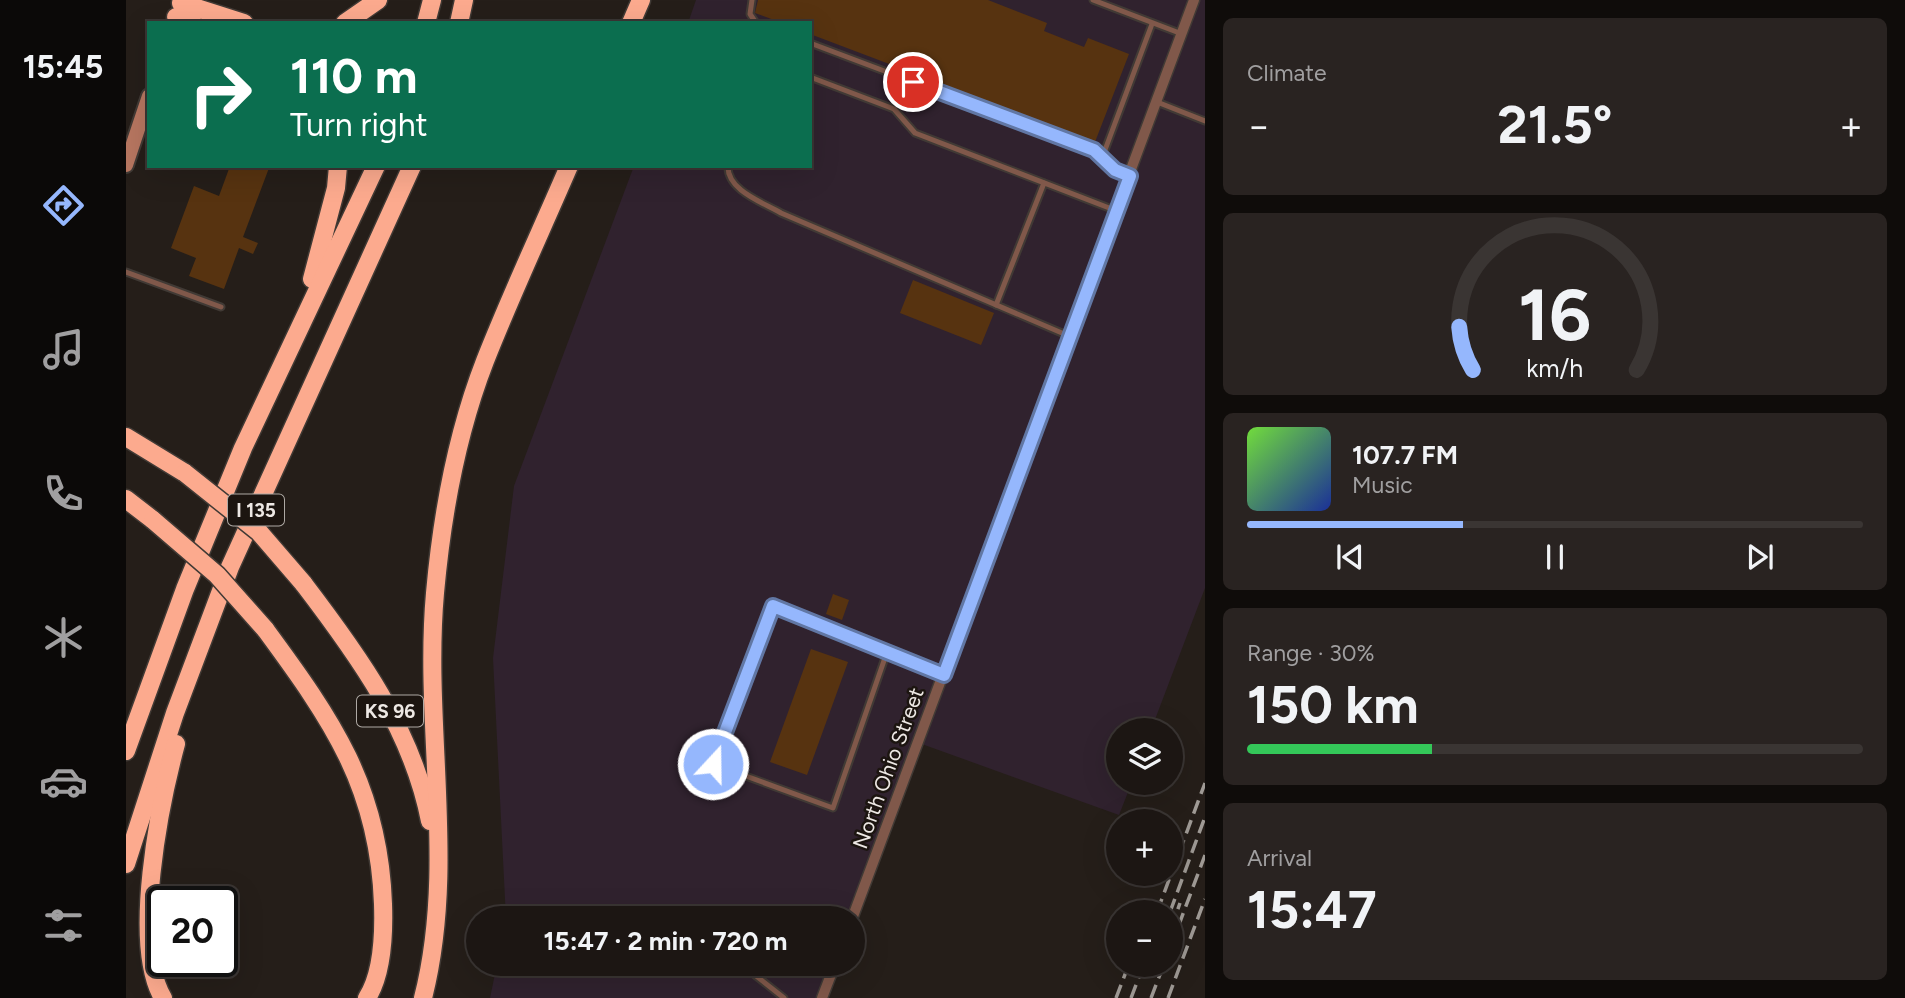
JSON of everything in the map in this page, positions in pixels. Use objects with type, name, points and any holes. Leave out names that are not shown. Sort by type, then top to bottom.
[{"type":"highway","points":[[348,21],[378,0]]},
{"type":"highway","points":[[427,21],[432,0]]},
{"type":"highway","points":[[459,21],[464,0]]},
{"type":"highway","points":[[632,21],[641,0]]},
{"type":"highway","points":[[187,13],[233,21]]},
{"type":"highway","points":[[291,341],[316,266],[338,168]]},
{"type":"highway","name":"I 135","points":[[126,751],[185,589],[291,341],[375,168]]},
{"type":"highway","name":"I 135","points":[[126,864],[230,567],[411,168]]},
{"type":"highway","points":[[437,858],[438,784],[432,713],[435,593],[455,465],[485,362],[568,168]]},
{"type":"highway","name":"KS 96","points":[[126,437],[185,472],[258,532],[303,583],[350,644],[380,692],[411,752],[426,800],[437,858],[435,942],[423,998]]},
{"type":"highway","points":[[126,499],[217,575],[265,629],[329,720],[357,773],[372,818],[382,866],[384,926],[376,974],[367,998]]},
{"type":"highway","points":[[163,998],[152,965],[148,928],[159,811],[204,635]]},
{"type":"street","name":"North Ohio Street","points":[[857,906],[1194,0]]},
{"type":"street","points":[[126,165],[147,102]]},
{"type":"street","points":[[138,129],[147,118]]},
{"type":"street","points":[[822,998],[830,976]]},
{"type":"lane","points":[[752,0],[750,13],[755,21]]},
{"type":"lane","points":[[1093,0],[1182,34]]},
{"type":"lane","points":[[1102,158],[1152,24]]},
{"type":"lane","points":[[812,44],[1094,150],[1115,170],[1130,176]]},
{"type":"lane","points":[[812,78],[894,109],[915,133],[1117,211]]},
{"type":"lane","points":[[1157,102],[1205,121]]},
{"type":"lane","points":[[728,168],[728,176],[737,187],[780,213],[1070,337]]},
{"type":"lane","points":[[996,305],[1044,183]]},
{"type":"lane","points":[[126,272],[220,307]]},
{"type":"lane","points":[[887,652],[833,808],[713,764],[773,606],[887,652],[944,675]]},
{"type":"lane","points":[[756,976],[784,998]]},
{"type":"shaded area","points":[[696,0],[1205,0],[1205,588],[1156,718],[1106,718],[1106,795],[1127,795],[1121,809],[1106,810],[919,743],[857,906],[505,906],[493,658],[514,486],[633,168],[812,168],[812,21],[689,21]]},
{"type":"shaded area","points":[[495,976],[830,976],[822,998],[490,998]]},
{"type":"building","points":[[758,0],[988,0],[1047,23],[1044,31],[1084,47],[1088,38],[1129,54],[1095,142],[812,35],[812,21],[777,21],[755,13]]},
{"type":"building","points":[[229,168],[269,168],[243,237],[258,243],[253,254],[239,248],[224,289],[189,276],[196,258],[171,248],[194,186],[219,196]]},
{"type":"building","points":[[913,280],[994,313],[981,345],[900,313]]},
{"type":"building","points":[[833,594],[849,600],[842,620],[826,614]]},
{"type":"building","points":[[811,649],[848,662],[807,775],[770,762]]},
{"type":"railway","points":[[1161,900],[1205,783]]},
{"type":"railway","points":[[1174,900],[1205,817]]},
{"type":"railway","points":[[1183,914],[1205,855]]},
{"type":"railway","points":[[1168,998],[1205,899]]},
{"type":"railway","points":[[1116,998],[1124,977]]},
{"type":"railway","points":[[1131,998],[1139,977]]},
{"type":"railway","points":[[1151,998],[1159,977]]},
{"type":"route","points":[[713,764],[773,606],[944,675],[1130,176],[1115,170],[1094,150],[913,82]]}]
